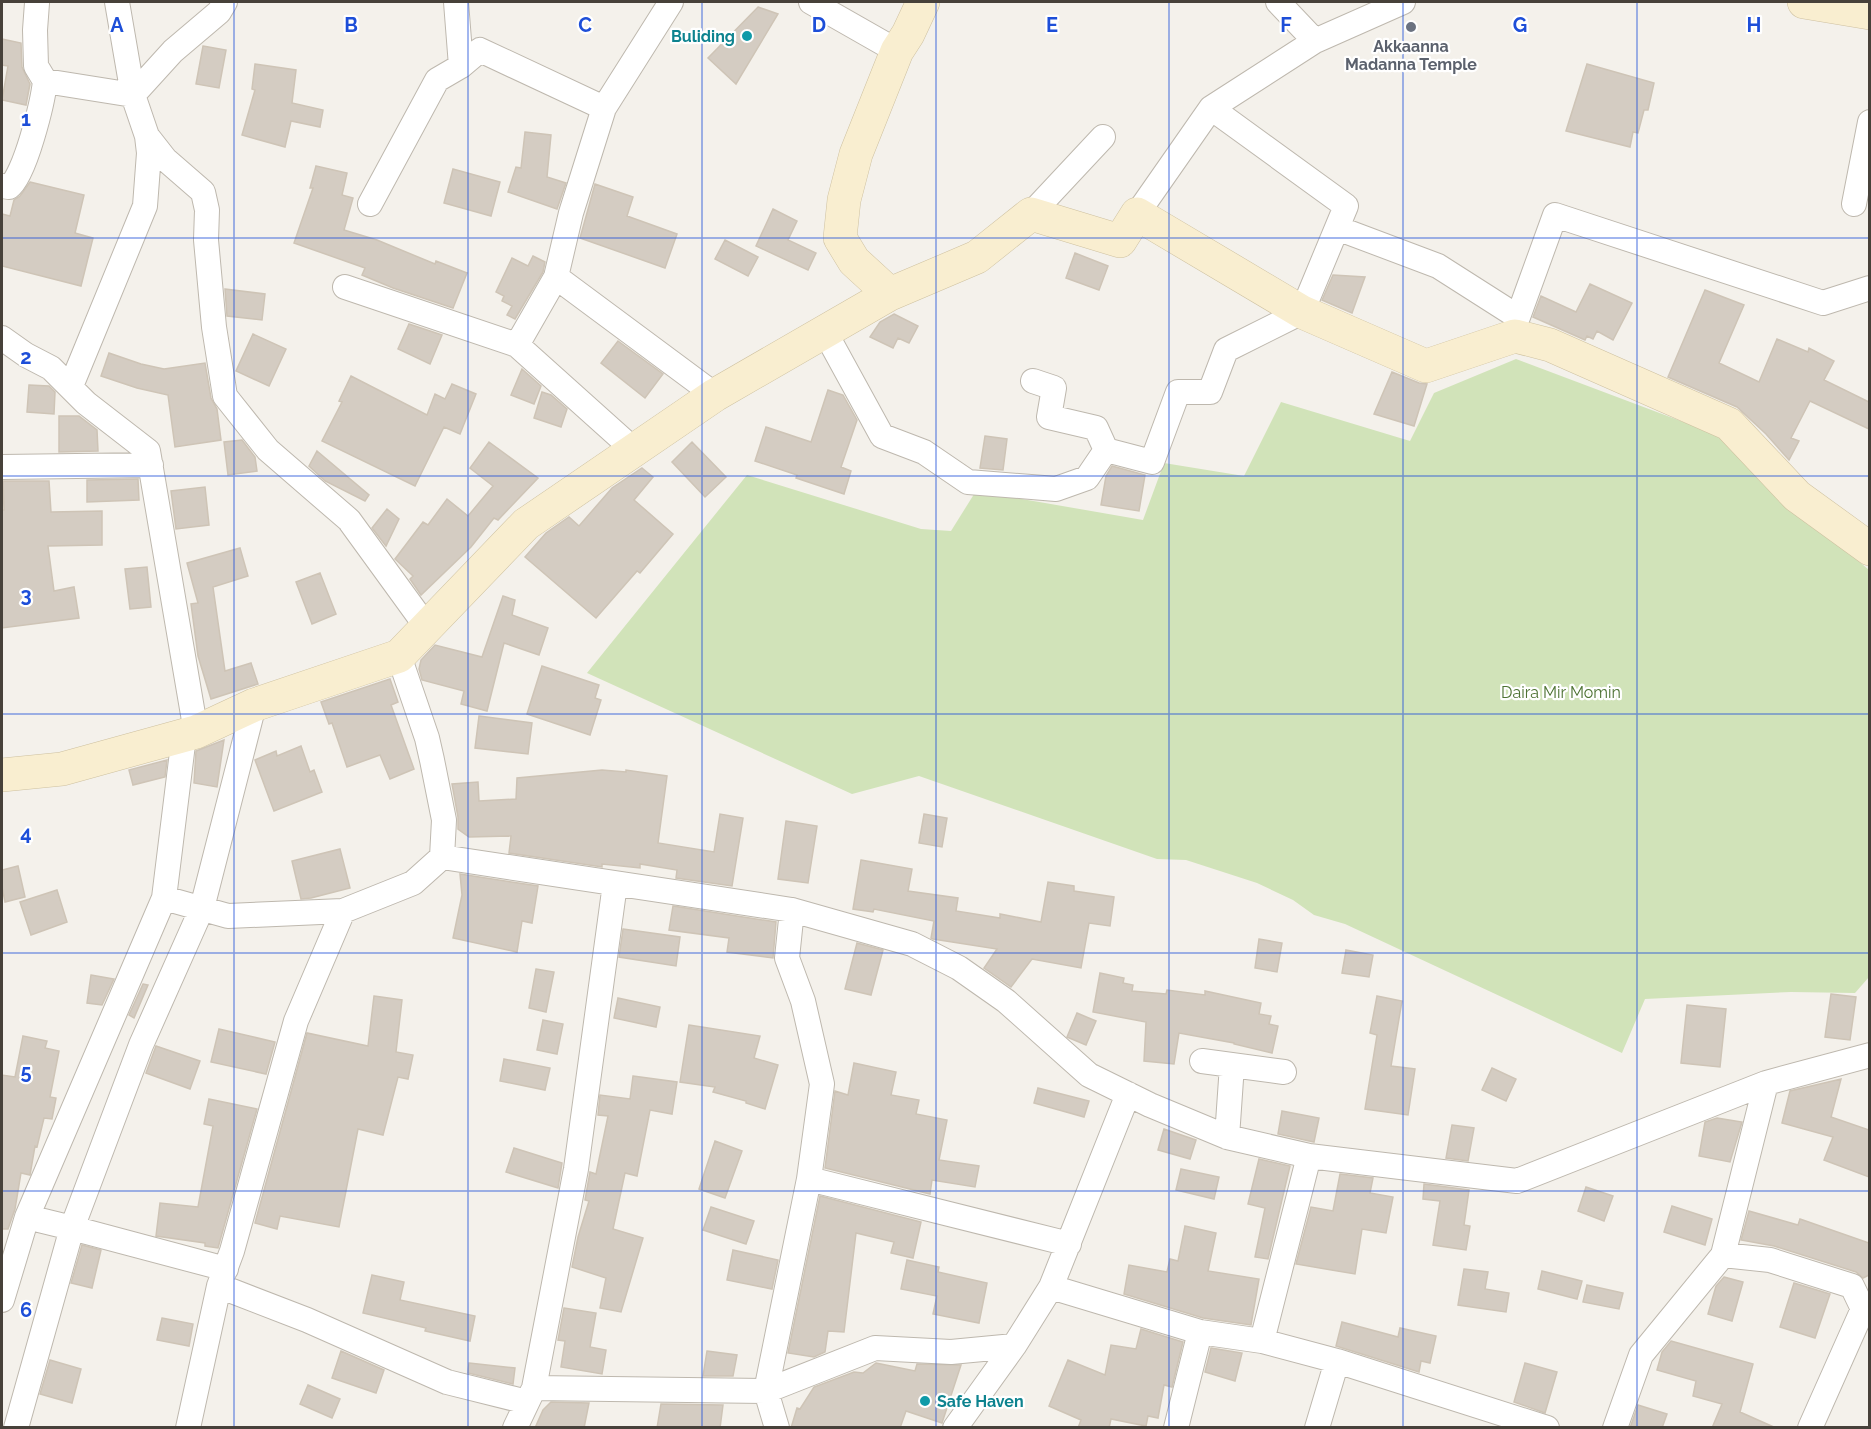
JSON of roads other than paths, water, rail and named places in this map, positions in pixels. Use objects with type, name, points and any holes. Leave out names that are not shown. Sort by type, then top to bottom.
[{"type":"street","points":[[71,386],[146,206],[149,153],[147,136],[133,95],[117,2]]},
{"type":"street","points":[[133,95],[173,51],[219,12],[225,2]]},
{"type":"street","points":[[456,2],[461,66]]},
{"type":"street","points":[[517,345],[556,277],[571,213],[604,108],[671,2]]},
{"type":"street","points":[[811,2],[897,51]]},
{"type":"street","points":[[890,294],[854,261],[840,238],[844,200],[856,154],[897,51],[923,2]]},
{"type":"street","points":[[1278,2],[1315,41]]},
{"type":"street","points":[[1031,214],[1120,241],[1211,108],[1315,41],[1402,2]]},
{"type":"street","points":[[1804,2],[1869,13]]},
{"type":"street","points":[[2,186],[9,187],[19,176],[43,98],[45,81],[36,66],[37,3]]},
{"type":"street","points":[[370,204],[437,80],[461,66],[480,50],[604,108]]},
{"type":"street","points":[[45,81],[133,95]]},
{"type":"street","points":[[1106,450],[1152,462],[1178,393],[1210,392],[1226,350],[1302,312],[1346,206],[1211,108]]},
{"type":"street","points":[[1854,204],[1869,122]]},
{"type":"street","points":[[147,136],[165,159],[203,192],[207,210],[206,240],[214,327],[225,396],[268,450],[349,520],[426,626]]},
{"type":"street","points":[[2,775],[62,769],[190,734],[254,705],[399,656],[526,524],[715,395],[890,294],[977,257],[1031,214],[1103,137]]},
{"type":"street","points":[[1137,214],[1302,312],[1426,366],[1517,327],[1555,215],[1822,303],[1869,288]]},
{"type":"street","points":[[1337,228],[1438,266],[1517,327],[1550,345],[1730,424],[1797,496],[1869,549]]},
{"type":"street","points":[[556,277],[715,395]]},
{"type":"street","points":[[345,287],[517,345],[634,450]]},
{"type":"street","points":[[825,332],[882,436],[924,452],[968,482],[1056,489],[1087,478],[1106,450]]},
{"type":"street","points":[[2,338],[26,355],[51,368],[86,403],[148,450],[190,734],[164,898],[27,1217],[2,1300]]},
{"type":"street","points":[[1033,381],[1054,388],[1049,417],[1096,428],[1106,450]]},
{"type":"street","points":[[2,467],[151,465]]},
{"type":"street","points":[[164,898],[228,916],[343,911],[413,883],[442,858],[444,820],[432,760],[427,738],[399,656]]},
{"type":"street","points":[[16,1428],[72,1228],[141,1045],[202,908],[254,705]]},
{"type":"street","points":[[442,858],[792,910],[912,944],[959,968],[1006,1001],[1089,1075],[1227,1137],[1309,1155],[1517,1181],[1766,1083],[1869,1054]]},
{"type":"street","points":[[515,1428],[531,1395],[576,1169],[615,884]]},
{"type":"street","points":[[777,1428],[766,1391],[809,1179],[822,1084],[803,1001],[787,958],[792,910]]},
{"type":"street","points":[[188,1428],[222,1278],[296,1021],[343,911]]},
{"type":"street","points":[[1202,1061],[1284,1072]]},
{"type":"street","points":[[1227,1137],[1232,1065]]},
{"type":"street","points":[[1616,1428],[1641,1355],[1723,1255],[1766,1083]]},
{"type":"street","points":[[955,1428],[1014,1346],[1052,1287],[1128,1094]]},
{"type":"street","points":[[1262,1341],[1309,1155]]},
{"type":"street","points":[[809,1179],[1069,1244]]},
{"type":"street","points":[[27,1217],[72,1228],[222,1278],[307,1320],[447,1382],[493,1392],[531,1395],[766,1391],[875,1348],[951,1352],[1014,1346]]},
{"type":"street","points":[[1723,1255],[1770,1260],[1852,1286],[1866,1306],[1810,1428]]},
{"type":"street","points":[[1052,1287],[1200,1332],[1262,1341],[1337,1361],[1547,1428]]},
{"type":"street","points":[[1176,1428],[1200,1332]]},
{"type":"street","points":[[1317,1428],[1337,1361]]},
{"type":"place","name":"Akkaanna Madanna Temple","points":[[1411,27]]},
{"type":"place","name":"Buliding","points":[[747,36]]},
{"type":"place","name":"Safe Haven","points":[[925,1401]]},
{"type":"park label","name":"Daira Mir Momin","points":[[1561,692]]}]
